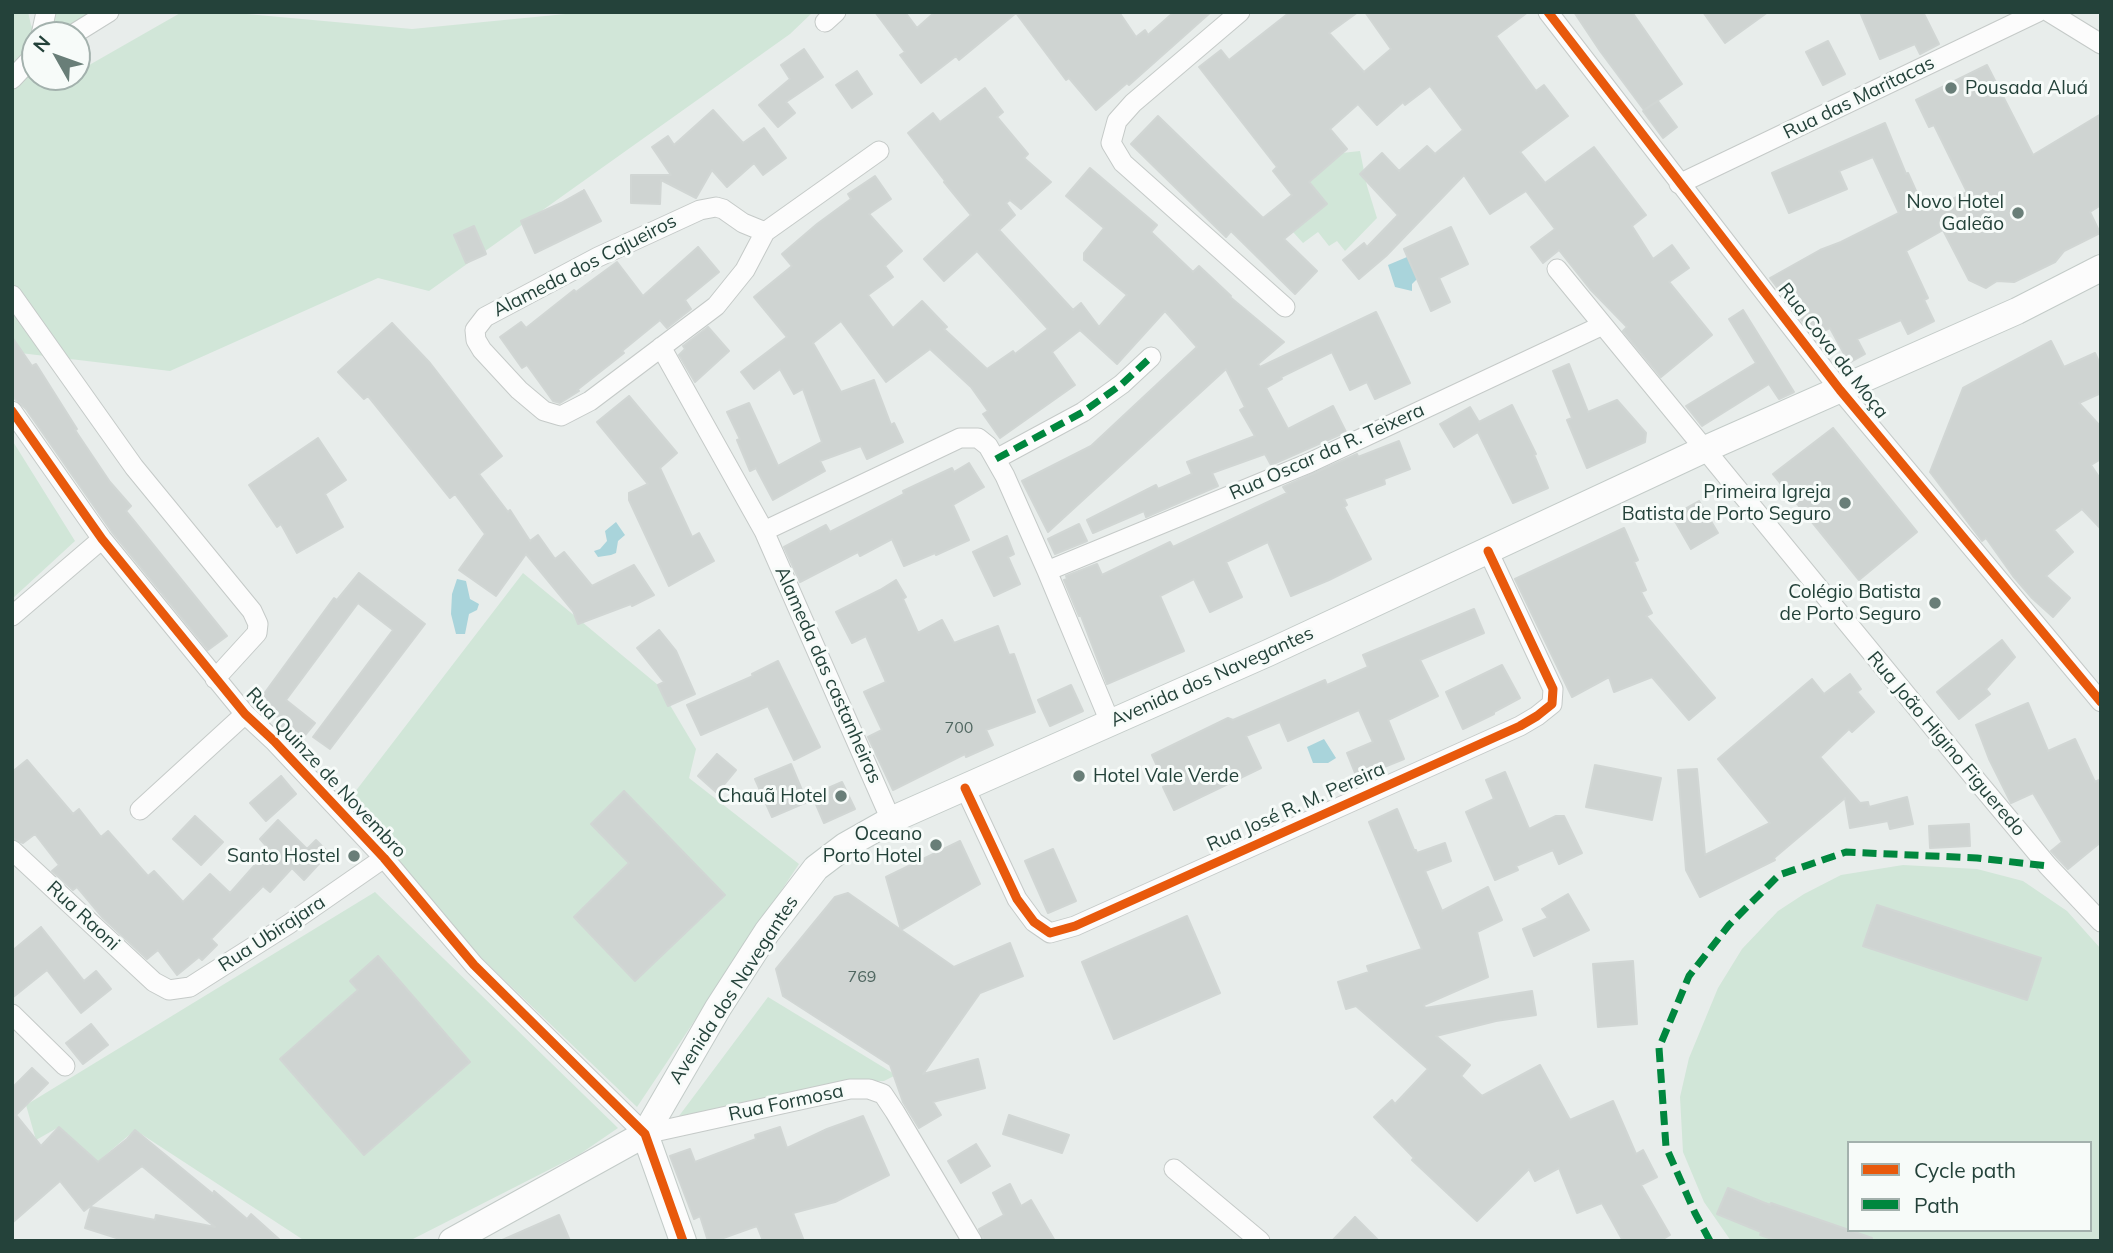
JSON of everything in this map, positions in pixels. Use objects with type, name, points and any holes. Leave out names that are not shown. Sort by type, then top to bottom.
[{"type":"main road","name":"Avenida dos Navegantes","points":[[645,1134],[718,1008],[767,932],[816,868],[845,846],[891,820],[1268,653],[1703,450],[2017,311],[2101,268]]},
{"type":"main road","points":[[452,1241],[645,1134],[683,1241]]},
{"type":"street","points":[[91,23],[109,12]]},
{"type":"street","points":[[1240,12],[1133,103],[1117,121],[1111,143],[1123,163],[1285,307]]},
{"type":"street","name":"Rua Cova da Moça","points":[[1548,12],[1840,390],[2054,648],[2097,691]]},
{"type":"street","name":"Rua das Maritacas","points":[[1679,184],[2038,12]]},
{"type":"street","points":[[2049,12],[2101,44]]},
{"type":"street","name":"Alameda dos Cajueiros","points":[[765,232],[743,223],[723,209],[716,207],[701,210],[598,257],[492,312],[475,330],[476,340],[519,390],[544,411],[561,416],[590,401],[716,306],[745,270],[765,232],[879,151]]},
{"type":"street","name":"Rua João Higino Figueredo","points":[[1557,269],[1703,450],[2048,866],[2101,922]]},
{"type":"street","points":[[12,295],[134,467],[252,611],[258,624],[257,633],[215,679]]},
{"type":"street","name":"Rua Oscar da R. Teixera","points":[[1047,572],[1309,463],[1603,325]]},
{"type":"street","name":"Alameda das castanheiras","points":[[661,347],[764,531],[891,820]]},
{"type":"street","points":[[996,459],[1083,412],[1122,384],[1151,357]]},
{"type":"street","name":"Rua Quinze de Novembro","points":[[12,411],[102,539],[245,714],[274,741],[384,858],[474,965],[645,1134]]},
{"type":"street","points":[[764,531],[960,438],[978,438],[988,446],[996,459],[1110,722]]},
{"type":"street","points":[[12,615],[102,539]]},
{"type":"street","name":"Rua José R. M. Pereira","points":[[965,788],[1017,899],[1034,922],[1050,933],[1075,926],[1520,726],[1552,704],[1553,689],[1489,551]]},
{"type":"street","points":[[140,810],[245,714]]},
{"type":"street","name":"Rua Raoni","points":[[12,849],[154,982]]},
{"type":"street","name":"Rua Ubirajara","points":[[154,982],[169,990],[190,987],[289,924],[384,858]]},
{"type":"street","points":[[12,1014],[65,1066]]},
{"type":"street","name":"Rua Formosa","points":[[645,1134],[850,1089],[883,1094],[972,1241]]},
{"type":"street","points":[[1174,1169],[1260,1241]]},
{"type":"green space","points":[[12,12],[28,12],[30,21],[21,21],[21,91],[91,91],[91,64],[182,12],[225,12],[412,29],[586,12],[813,12],[790,34],[429,291],[378,278],[170,371],[12,352]]},
{"type":"green space","points":[[53,12],[91,12],[78,21],[51,21]]},
{"type":"green space","points":[[1360,151],[1377,218],[1345,251],[1337,241],[1329,246],[1318,232],[1303,243],[1293,232],[1327,204],[1309,181],[1342,153]]},
{"type":"green space","points":[[12,440],[75,541],[12,599]]},
{"type":"green space","points":[[523,573],[658,685],[696,749],[689,778],[799,864],[637,1107],[472,949],[348,801]]},
{"type":"green space","points":[[1903,865],[1977,869],[2023,881],[2067,911],[2101,949],[2101,1241],[1731,1241],[1704,1202],[1683,1152],[1680,1097],[1689,1058],[1718,988],[1742,949],[1778,911],[1841,875]]},
{"type":"green space","points":[[375,892],[618,1128],[580,1154],[409,1241],[305,1241],[135,1130],[88,1170],[59,1127],[36,1140],[26,1105]]},
{"type":"green space","points":[[768,997],[896,1075],[884,1081],[844,1082],[673,1124]]},
{"type":"water","points":[[1407,257],[1417,279],[1412,284],[1412,291],[1395,287],[1388,265]]},
{"type":"water","points":[[616,522],[625,535],[618,541],[616,553],[598,557],[594,551],[607,541],[605,531]]},
{"type":"water","points":[[457,579],[466,581],[470,599],[479,604],[477,610],[469,614],[465,634],[456,634],[451,614],[452,594]]},
{"type":"water","points":[[1324,739],[1336,758],[1328,763],[1313,763],[1307,747]]},
{"type":"building","points":[[875,12],[905,12],[917,28],[935,12],[1119,12],[1136,37],[1145,30],[1148,35],[1174,12],[1211,12],[1129,85],[1127,83],[1096,110],[1069,78],[1066,80],[1016,13],[959,60],[956,56],[921,83],[900,55],[905,52]]},
{"type":"building","points":[[1290,12],[1358,12],[1329,33],[1364,72],[1391,49],[1365,12],[1528,12],[1496,36],[1536,91],[1544,85],[1568,116],[1520,152],[1545,183],[1594,147],[1646,215],[1632,226],[1653,259],[1672,245],[1689,268],[1669,282],[1712,335],[1661,377],[1623,331],[1627,327],[1590,289],[1559,250],[1543,263],[1531,247],[1555,229],[1526,191],[1490,214],[1464,175],[1386,256],[1359,279],[1343,260],[1364,243],[1367,247],[1398,215],[1360,174],[1382,153],[1399,171],[1427,146],[1435,154],[1463,130],[1430,86],[1405,105],[1403,102],[1377,125],[1358,104],[1330,129],[1347,149],[1309,182],[1327,204],[1284,239],[1317,271],[1295,294],[1231,231],[1226,237],[1131,144],[1158,116],[1263,218],[1292,195],[1273,171],[1277,167],[1199,67],[1221,50],[1229,60]]},
{"type":"building","points":[[1574,12],[1632,12],[1682,84],[1644,110]]},
{"type":"building","points":[[1703,12],[1768,12],[1725,43]]},
{"type":"building","points":[[1860,12],[1923,12],[1939,44],[1920,54],[1915,44],[1880,59]]},
{"type":"building","points":[[1828,41],[1845,74],[1823,85],[1806,52]]},
{"type":"building","points":[[804,49],[823,77],[786,102],[795,113],[778,127],[759,105],[790,79],[781,65]]},
{"type":"building","points":[[1987,65],[2033,155],[2101,114],[2101,205],[2090,212],[2100,233],[2064,251],[2055,262],[2014,282],[1997,281],[1986,288],[1969,280],[1943,230],[1906,251],[1928,298],[1924,300],[1934,321],[1908,334],[1901,320],[1857,339],[1865,354],[1849,363],[1830,328],[1814,337],[1770,278],[1820,250],[1899,213],[1873,157],[1839,171],[1847,189],[1789,213],[1772,173],[1885,123],[1906,174],[1908,173],[1928,211],[1967,192],[1934,125],[1929,127],[1916,100]]},
{"type":"building","points":[[857,71],[872,94],[852,108],[836,85]]},
{"type":"building","points":[[985,88],[1003,112],[997,117],[1028,154],[1024,158],[1051,182],[1021,209],[1010,200],[1006,203],[1015,215],[999,230],[1073,310],[1081,303],[1099,327],[1127,295],[1084,260],[1084,253],[1104,228],[1066,196],[1090,168],[1157,225],[1151,232],[1193,272],[1199,266],[1230,297],[1284,342],[1258,364],[1260,367],[1376,312],[1410,383],[1375,399],[1367,382],[1350,390],[1332,352],[1281,377],[1282,379],[1266,388],[1288,429],[1333,406],[1346,432],[1271,465],[1265,454],[1212,473],[1218,486],[1146,517],[1144,511],[1093,533],[1087,520],[1156,485],[1158,489],[1192,474],[1187,462],[1255,436],[1240,410],[1245,407],[1226,369],[1048,532],[1022,481],[1091,446],[1197,347],[1165,311],[1117,364],[1080,330],[1052,352],[1075,385],[1000,438],[983,414],[988,411],[971,387],[930,349],[886,382],[841,321],[813,343],[841,392],[874,380],[891,425],[894,423],[903,442],[867,459],[861,446],[820,461],[825,471],[773,500],[756,468],[750,471],[737,440],[740,439],[727,412],[749,403],[778,466],[822,442],[803,389],[794,394],[780,369],[754,389],[741,372],[787,337],[754,297],[792,266],[782,254],[851,199],[848,194],[875,176],[891,199],[869,214],[902,251],[885,266],[893,277],[868,295],[893,328],[922,301],[947,327],[944,329],[987,369],[1013,351],[1015,354],[1048,329],[977,251],[944,281],[924,259],[971,215],[908,133],[933,113],[940,122]]},
{"type":"building","points":[[1658,101],[1677,127],[1663,138],[1643,111]]},
{"type":"building","points":[[713,110],[743,143],[764,128],[786,158],[763,175],[754,163],[727,187],[712,170],[696,198],[661,180],[660,204],[631,203],[631,175],[671,175],[652,147],[668,136],[674,145]]},
{"type":"building","points":[[584,190],[601,221],[535,253],[521,221]]},
{"type":"building","points":[[474,226],[486,254],[466,263],[454,235]]},
{"type":"building","points":[[1451,227],[1468,264],[1439,278],[1450,302],[1431,311],[1404,249]]},
{"type":"building","points":[[698,247],[719,272],[685,300],[691,309],[667,328],[660,320],[577,390],[579,391],[560,403],[553,401],[527,365],[522,368],[500,337],[521,322],[526,328],[574,290],[576,292],[617,262],[643,296]]},
{"type":"building","points":[[1743,310],[1794,392],[1779,399],[1769,384],[1702,426],[1686,406],[1756,363],[1729,319]]},
{"type":"building","points":[[392,323],[430,363],[502,456],[479,474],[508,512],[510,510],[530,541],[538,535],[555,559],[564,552],[592,586],[634,565],[654,595],[632,606],[631,604],[578,624],[573,611],[526,554],[496,596],[459,570],[485,534],[455,494],[450,498],[368,396],[364,399],[338,372]]},
{"type":"building","points":[[708,327],[729,351],[695,382],[679,355],[685,349],[683,346]]},
{"type":"building","points":[[12,337],[32,366],[36,364],[77,429],[75,430],[110,482],[131,506],[126,511],[227,636],[208,650],[112,532],[26,409],[12,395]]},
{"type":"building","points":[[2051,341],[2064,367],[2095,353],[2101,366],[2101,393],[2079,403],[2101,427],[2101,459],[2091,465],[2101,480],[2101,529],[2082,509],[2054,530],[2073,552],[2046,576],[2070,598],[2053,617],[2013,576],[1986,538],[1982,541],[1930,472],[1963,388]]},
{"type":"building","points":[[1569,364],[1588,412],[1617,400],[1646,433],[1645,442],[1587,468],[1567,420],[1572,418],[1553,371]]},
{"type":"building","points":[[629,396],[677,453],[660,468],[692,537],[699,533],[714,561],[669,586],[629,500],[629,493],[648,484],[597,422]]},
{"type":"building","points":[[1512,405],[1536,454],[1534,455],[1548,488],[1513,503],[1478,432],[1454,447],[1440,424],[1470,407],[1479,422]]},
{"type":"building","name":"Primeira Igreja Batista de Porto Seguro","points":[[1833,428],[1917,532],[1859,580],[1773,474]]},
{"type":"building","points":[[318,438],[346,480],[325,494],[343,527],[297,553],[281,524],[277,527],[249,485]]},
{"type":"building","points":[[1399,441],[1410,469],[1384,479],[1385,484],[1344,499],[1347,505],[1344,507],[1371,559],[1291,596],[1268,542],[1226,562],[1242,597],[1210,612],[1194,579],[1160,596],[1184,651],[1107,684],[1064,580],[1067,579],[1066,576],[1097,564],[1102,575],[1170,542],[1173,547],[1287,493],[1283,487],[1357,454],[1358,457]]},
{"type":"building","points":[[969,463],[984,487],[953,505],[969,540],[904,566],[892,539],[860,556],[858,552],[800,582],[784,547],[826,525],[830,532],[904,494],[903,491],[952,468],[954,472]]},
{"type":"building","points":[[1699,501],[1718,533],[1691,549],[1672,516]]},
{"type":"building","points":[[1079,524],[1087,541],[1055,554],[1048,539]]},
{"type":"building","points":[[1624,528],[1638,560],[1634,562],[1646,590],[1641,592],[1652,613],[1646,616],[1715,698],[1689,720],[1652,677],[1614,692],[1609,677],[1572,697],[1515,579]]},
{"type":"building","points":[[1007,536],[1014,554],[1008,557],[1020,584],[994,596],[973,552]]},
{"type":"building","points":[[359,573],[425,624],[330,749],[313,737],[393,630],[358,603],[286,700],[315,723],[296,746],[277,727],[282,720],[258,702],[334,598],[337,600]]},
{"type":"building","points":[[896,580],[906,597],[903,599],[918,633],[942,620],[954,643],[998,626],[1009,655],[1014,654],[1035,712],[986,730],[993,745],[966,757],[965,754],[893,790],[868,737],[882,730],[864,692],[886,682],[866,636],[852,643],[836,612]]},
{"type":"building","points":[[1474,609],[1484,633],[1420,660],[1438,696],[1388,720],[1404,759],[1357,778],[1347,753],[1373,742],[1359,710],[1288,741],[1280,722],[1246,736],[1261,768],[1174,810],[1152,755],[1228,718],[1233,720],[1325,680],[1327,685],[1368,667],[1363,655]]},
{"type":"building","points":[[659,630],[676,651],[695,694],[668,706],[658,685],[664,682],[637,648]]},
{"type":"building","points":[[2002,640],[2015,657],[1986,689],[1990,694],[1959,719],[1937,692]]},
{"type":"building","points":[[778,661],[820,747],[794,760],[768,706],[701,735],[687,705],[753,676],[752,674]]},
{"type":"building","points":[[1502,665],[1520,698],[1463,729],[1446,692]]},
{"type":"building","points":[[1850,674],[1861,689],[1857,692],[1874,712],[1852,732],[1849,729],[1820,757],[1860,803],[1868,802],[1869,807],[1907,797],[1913,824],[1890,829],[1888,821],[1850,828],[1845,798],[1774,858],[1775,860],[1700,897],[1686,870],[1678,770],[1697,769],[1705,855],[1770,823],[1718,759],[1812,679],[1824,694]]},
{"type":"building","points":[[1071,685],[1083,711],[1050,726],[1038,700]]},
{"type":"building","points":[[2028,703],[2048,751],[2075,739],[2095,782],[2101,779],[2101,842],[2068,869],[2051,851],[2062,842],[2033,793],[2011,803],[1976,725]]},
{"type":"building","points":[[717,754],[736,770],[717,793],[698,776]]},
{"type":"building","points":[[27,760],[73,814],[79,809],[101,837],[108,831],[148,876],[154,871],[183,902],[210,874],[230,893],[269,849],[260,839],[278,820],[307,849],[316,840],[329,853],[304,880],[292,868],[270,892],[263,886],[211,939],[217,945],[202,960],[199,957],[177,975],[158,950],[147,959],[103,918],[77,887],[73,890],[52,871],[59,865],[35,834],[23,843],[12,838],[12,772]]},
{"type":"building","points":[[791,764],[807,802],[772,817],[755,779]]},
{"type":"building","points":[[1595,765],[1661,778],[1652,820],[1586,807]]},
{"type":"building","points":[[1505,772],[1529,829],[1556,816],[1564,816],[1582,853],[1559,864],[1553,850],[1516,866],[1518,870],[1495,880],[1466,812],[1494,799],[1486,780]]},
{"type":"building","points":[[281,776],[296,794],[266,821],[250,803]]},
{"type":"building","points":[[842,782],[855,809],[824,823],[812,795]]},
{"type":"building","points":[[624,791],[725,895],[635,981],[574,917],[629,863],[591,824]]},
{"type":"building","points":[[1397,809],[1417,853],[1445,843],[1451,861],[1425,871],[1442,911],[1488,887],[1502,920],[1477,932],[1488,977],[1424,1005],[1425,1008],[1532,991],[1536,1015],[1496,1021],[1436,1036],[1470,1065],[1461,1076],[1482,1096],[1540,1065],[1570,1120],[1613,1101],[1636,1154],[1643,1150],[1657,1177],[1641,1185],[1670,1235],[1660,1241],[1623,1241],[1602,1203],[1577,1213],[1559,1168],[1535,1181],[1529,1169],[1477,1221],[1412,1160],[1414,1158],[1374,1117],[1392,1100],[1395,1104],[1428,1069],[1356,1006],[1346,1009],[1338,982],[1369,972],[1367,966],[1422,949],[1369,822]]},
{"type":"building","points":[[195,816],[223,842],[201,865],[173,839]]},
{"type":"building","points":[[1969,824],[1970,846],[1930,848],[1929,826]]},
{"type":"building","points":[[960,841],[980,884],[901,930],[886,877]]},
{"type":"building","points":[[1053,849],[1076,901],[1048,913],[1025,861]]},
{"type":"building","points":[[848,893],[954,967],[1010,943],[1023,976],[980,993],[923,1074],[978,1059],[985,1088],[933,1102],[941,1115],[919,1128],[903,1102],[890,1065],[783,996],[776,969],[835,897]]},
{"type":"building","points":[[1568,894],[1589,930],[1534,956],[1523,929],[1548,918],[1542,909]]},
{"type":"building","points":[[1877,905],[2041,958],[2027,1000],[1863,946]]},
{"type":"building","points":[[1187,916],[1220,993],[1114,1039],[1082,962]]},
{"type":"building","points":[[41,927],[84,981],[96,971],[111,989],[81,1013],[47,970],[12,998],[12,951]]},
{"type":"building","points":[[378,956],[470,1062],[364,1155],[280,1059],[358,990],[350,981]]},
{"type":"building","points":[[1633,961],[1637,1024],[1598,1027],[1593,964]]},
{"type":"building","points":[[91,1024],[108,1045],[83,1064],[66,1043]]},
{"type":"building","points":[[32,1068],[48,1083],[16,1115],[41,1146],[59,1127],[98,1162],[135,1130],[213,1194],[214,1191],[247,1219],[251,1214],[281,1241],[126,1241],[85,1228],[91,1207],[155,1220],[156,1215],[215,1227],[142,1166],[84,1211],[60,1181],[12,1223],[12,1088]]},
{"type":"building","points":[[1009,1115],[1069,1135],[1062,1153],[1003,1134]]},
{"type":"building","points":[[863,1116],[889,1175],[835,1202],[793,1213],[804,1241],[763,1241],[757,1226],[708,1241],[700,1216],[694,1219],[670,1156],[690,1149],[695,1162],[756,1139],[755,1135],[780,1127],[787,1148]]},
{"type":"building","points":[[976,1144],[990,1166],[961,1183],[948,1161]]},
{"type":"building","points":[[1010,1184],[1021,1206],[1031,1200],[1055,1241],[984,1241],[979,1229],[1004,1215],[993,1193]]},
{"type":"building","points":[[1728,1188],[1770,1205],[1771,1203],[1847,1229],[1847,1232],[1872,1238],[1871,1241],[1778,1241],[1717,1214]]},
{"type":"building","points":[[559,1215],[570,1241],[500,1241]]},
{"type":"building","points":[[1355,1217],[1379,1241],[1332,1241]]},
{"type":"marked path","points":[[996,459],[1083,412],[1122,384],[1151,357]]},
{"type":"marked path","points":[[1710,1241],[1666,1147],[1659,1048],[1689,976],[1729,925],[1779,875],[1846,852],[1977,858],[2048,866]]},
{"type":"cycle path","points":[[1548,12],[1840,390],[2101,702]]},
{"type":"cycle path","points":[[12,411],[102,539],[245,714],[274,741],[384,858],[474,965],[645,1134],[683,1241]]},
{"type":"cycle path","points":[[965,788],[1017,899],[1034,922],[1050,933],[1075,926],[1520,726],[1552,704],[1553,689],[1488,551]]},
{"type":"place","name":"Pousada Aluá","points":[[1951,88]]},
{"type":"place","name":"Novo Hotel Galeão","points":[[2018,213]]},
{"type":"place","name":"Primeira Igreja Batista de Porto Seguro","points":[[1845,503]]},
{"type":"place","name":"Colégio Batista de Porto Seguro","points":[[1935,603]]},
{"type":"place","name":"Hotel Vale Verde","points":[[1079,776]]},
{"type":"place","name":"Chauã Hotel","points":[[841,796]]},
{"type":"place","name":"Oceano Porto Hotel","points":[[936,845]]},
{"type":"place","name":"Santo Hostel","points":[[354,856]]}]
